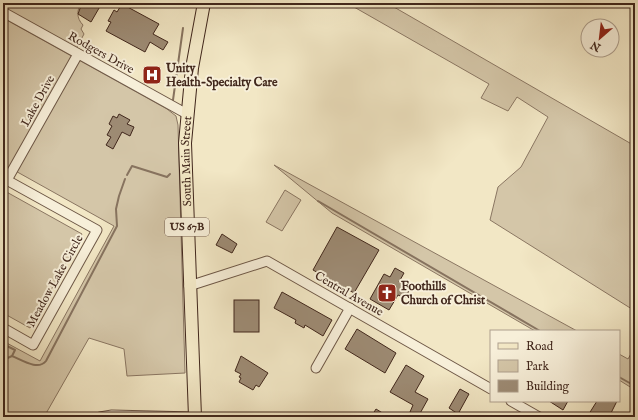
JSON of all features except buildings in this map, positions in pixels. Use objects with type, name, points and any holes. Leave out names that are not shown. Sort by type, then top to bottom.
[{"type":"main road","name":"South Main Street","points":[[195,417],[184,168],[187,114],[192,68],[204,3]]},
{"type":"street","name":"Rodgers Drive","points":[[3,12],[187,114]]},
{"type":"street","name":"Lake Drive","points":[[5,179],[78,54]]},
{"type":"street","name":"Meadow Lake Circle","points":[[3,328],[33,345],[97,230],[5,179]]},
{"type":"street","name":"Central Avenue","points":[[189,286],[267,261],[490,388]]},
{"type":"street","points":[[316,368],[350,308]]},
{"type":"street","points":[[513,402],[539,417]]},
{"type":"street","points":[[100,417],[112,415],[195,417]]},
{"type":"green space","points":[[4,3],[81,3],[78,14],[79,20],[83,25],[81,29],[84,34],[76,49],[3,8]]},
{"type":"green space","points":[[347,3],[387,3],[635,146],[635,311],[490,220],[498,187],[521,167],[548,117],[517,97],[508,111],[481,98],[489,84]]},
{"type":"green space","points":[[3,18],[167,109],[176,116],[178,125],[185,373],[127,376],[124,349],[89,338],[44,417],[3,417],[3,341],[40,361],[114,226],[3,164]]},
{"type":"green space","points":[[274,165],[575,330],[533,330],[332,213]]},
{"type":"green space","points":[[3,190],[82,234],[30,328],[3,313]]},
{"type":"green space","points":[[285,190],[301,200],[282,231],[266,222]]},
{"type":"green space","points":[[635,347],[635,390],[620,381],[620,355],[628,359]]},
{"type":"waterway","points":[[173,100],[183,28]]},
{"type":"waterway","points":[[127,175],[132,166],[167,177],[170,174]]},
{"type":"waterway","points":[[12,356],[34,365],[43,364],[46,361],[117,226],[116,209],[125,179]]},
{"type":"waterway","points":[[318,201],[538,330]]},
{"type":"waterway","points":[[3,344],[15,350],[12,356],[3,360]]},
{"type":"waterway","points":[[620,378],[635,386]]},
{"type":"place","name":"Unity Health-Specialty Care","points":[[152,75]]},
{"type":"place","name":"Foothills Church of Christ","points":[[387,293]]}]
